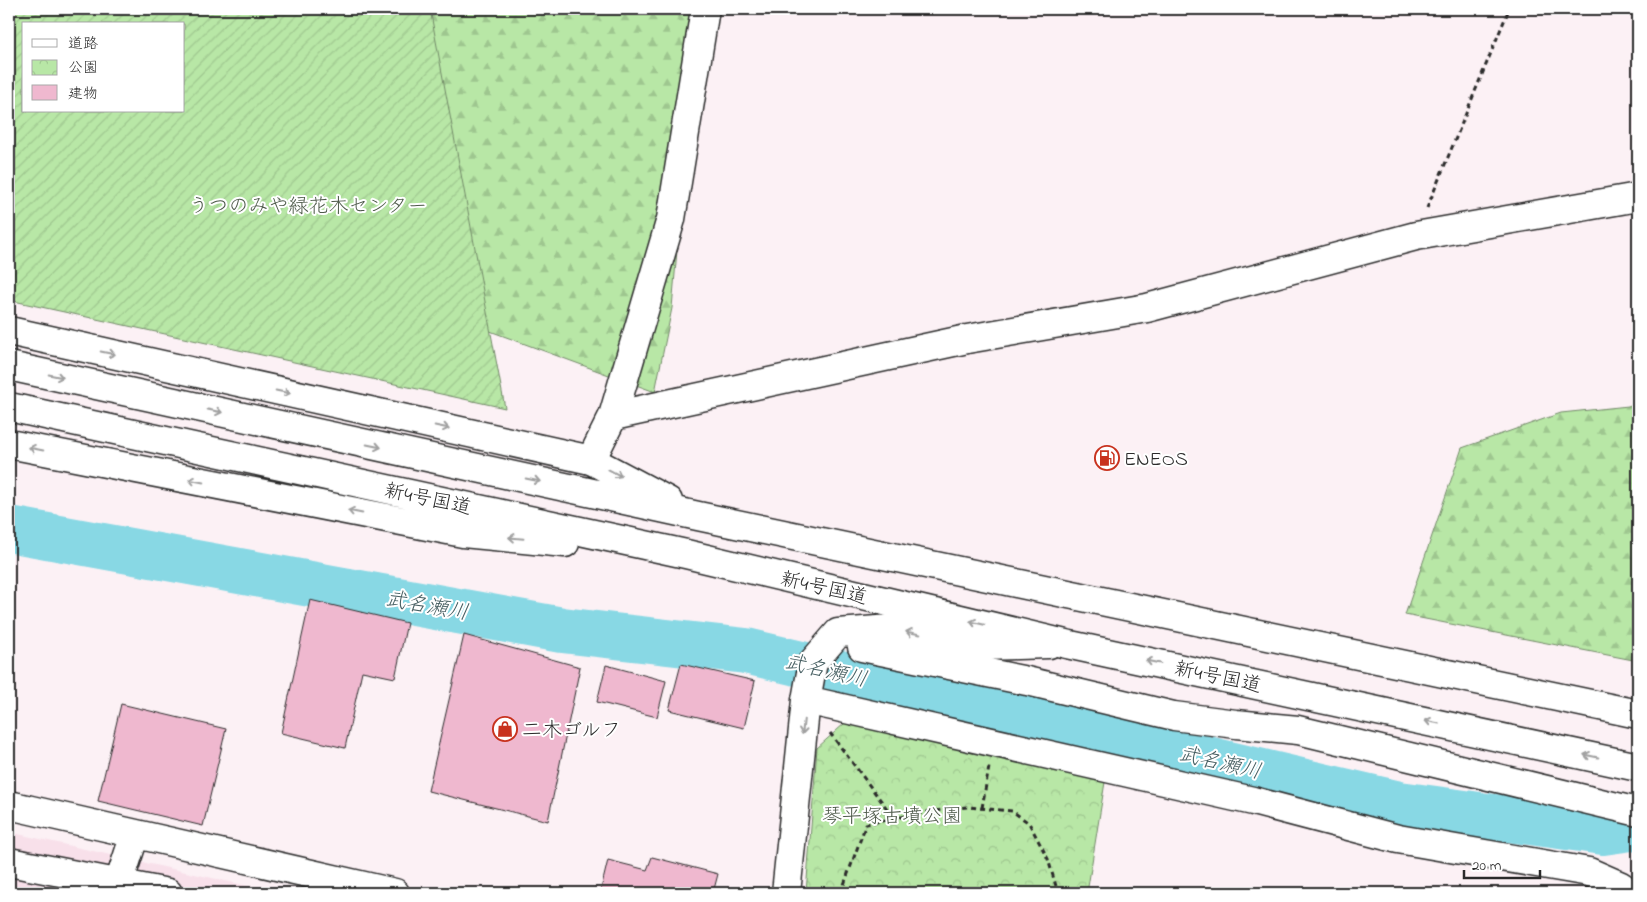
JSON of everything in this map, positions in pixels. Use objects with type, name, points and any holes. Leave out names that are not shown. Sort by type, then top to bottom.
[{"type":"main road","points":[[591,460],[613,416],[671,219],[705,9]]},
{"type":"main road","points":[[613,416],[967,339],[1147,308],[1416,236],[1638,197]]},
{"type":"main road","points":[[9,331],[591,460],[698,516]]},
{"type":"main road","name":"新4号国道","points":[[9,366],[698,516],[1638,714]]},
{"type":"main road","name":"新4号国道","points":[[9,407],[686,554],[1066,644],[1638,767]]},
{"type":"main road","points":[[9,444],[463,533],[686,554]]},
{"type":"main road","points":[[786,893],[806,700],[813,662],[838,633],[891,629],[982,646],[1066,644]]},
{"type":"main road","points":[[862,647],[1027,681],[1174,716],[1298,730],[1638,812]]},
{"type":"main road","points":[[806,700],[1253,801],[1398,840],[1589,872],[1621,886],[1625,893]]},
{"type":"main road","points":[[9,805],[395,893]]},
{"type":"main road","points":[[120,888],[135,834]]},
{"type":"main road","points":[[9,862],[120,888],[168,893]]},
{"type":"path","points":[[1416,236],[1509,9]]},
{"type":"path","points":[[829,732],[894,818]]},
{"type":"path","points":[[982,808],[994,742]]},
{"type":"path","points":[[841,893],[866,824],[967,807],[1012,811],[1029,823],[1048,859],[1058,893]]},
{"type":"shaded area","points":[[9,832],[279,893],[9,893]]},
{"type":"green space","name":"うつのみや緑花木センター","points":[[9,9],[430,9],[505,408],[9,300]]},
{"type":"green space","points":[[329,9],[698,9],[672,308],[655,392],[471,324]]},
{"type":"green space","points":[[1638,405],[1638,661],[1405,615],[1462,448],[1561,413]]},
{"type":"green space","name":"琴平塚古墳公園","points":[[845,723],[1105,782],[1087,893],[806,893],[817,748]]},
{"type":"building","points":[[310,600],[407,623],[395,678],[362,671],[345,748],[281,733]]},
{"type":"building","name":"二木ゴルフ","points":[[464,635],[580,667],[548,821],[428,791]]},
{"type":"building","points":[[681,664],[755,681],[744,728],[669,710]]},
{"type":"building","points":[[606,665],[666,681],[657,717],[597,702]]},
{"type":"building","points":[[121,704],[226,729],[203,826],[98,801]]},
{"type":"building","points":[[652,857],[718,874],[713,893],[600,893],[608,860],[647,870]]},
{"type":"waterway","name":"武名瀬川","points":[[9,529],[562,630],[746,651],[1399,804],[1603,832],[1638,827],[1638,829]]},
{"type":"place","name":"ENEOS","points":[[1107,458]]},
{"type":"place","name":"二木ゴルフ","points":[[505,729]]}]
